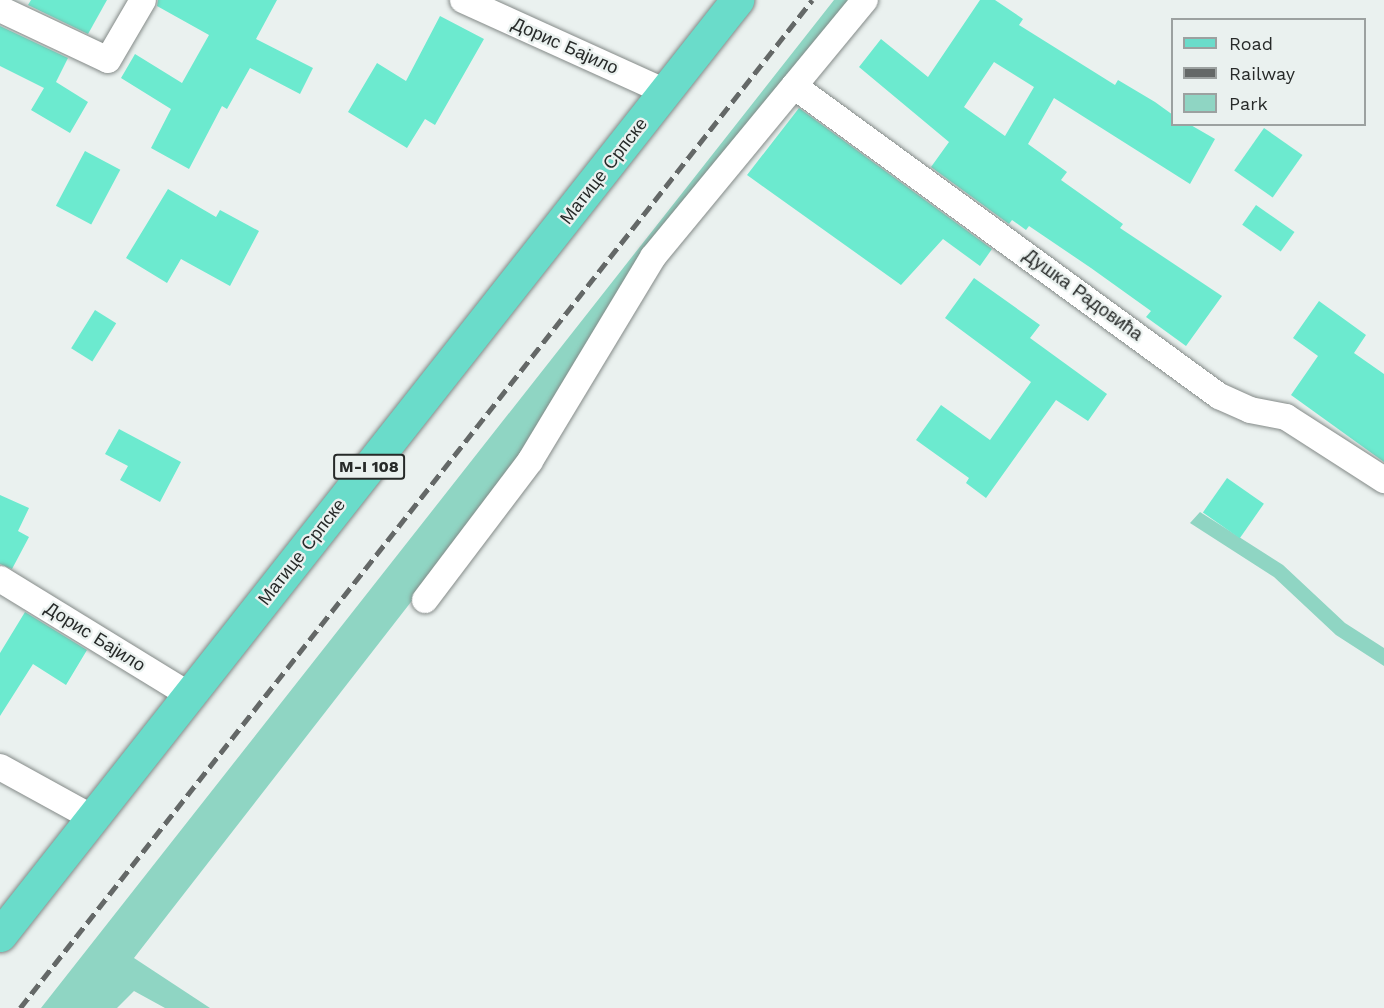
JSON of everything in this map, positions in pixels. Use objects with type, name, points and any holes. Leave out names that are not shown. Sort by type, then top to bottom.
[{"type":"main road","name":"Матице Српске","points":[[0,934],[89,816],[189,695],[737,0]]},
{"type":"street","points":[[0,9],[108,60],[143,0]]},
{"type":"street","name":"Дорис Бајило","points":[[463,0],[666,92]]},
{"type":"street","points":[[425,600],[530,461],[653,257],[865,0]]},
{"type":"street","name":"Душка Радовића","points":[[795,86],[1219,396],[1250,410],[1286,417],[1384,480]]},
{"type":"street","name":"Дорис Бајило","points":[[0,579],[189,695]]},
{"type":"street","points":[[0,767],[89,816]]},
{"type":"green space","points":[[834,0],[852,0],[544,431],[134,958],[210,1008],[165,1008],[134,991],[117,1008],[41,1008]]},
{"type":"green space","points":[[1200,512],[1283,565],[1345,623],[1384,648],[1384,666],[1336,635],[1274,577],[1190,523]]},
{"type":"building","points":[[31,0],[107,0],[88,34],[28,5]]},
{"type":"building","points":[[158,0],[277,0],[256,39],[313,68],[300,94],[250,68],[227,109],[222,106],[189,169],[151,148],[171,109],[121,78],[135,54],[182,83],[209,35],[157,6]]},
{"type":"building","points":[[980,0],[995,0],[1023,19],[1019,25],[1115,85],[1118,80],[1155,102],[1171,114],[1171,126],[1192,126],[1215,139],[1190,184],[1054,98],[1028,144],[1067,172],[1061,180],[1123,224],[1120,228],[1222,296],[1186,346],[1146,317],[1151,311],[1091,268],[1029,226],[1026,230],[1012,220],[1009,224],[931,167],[949,142],[859,67],[881,39],[928,77]],"holes":[[[994,62],[1034,87],[1005,136],[964,107]]]},
{"type":"building","points":[[440,16],[484,39],[435,125],[425,119],[407,148],[348,112],[377,63],[406,81]]},
{"type":"building","points":[[0,26],[68,58],[56,82],[88,102],[70,133],[31,110],[44,88],[0,66]]},
{"type":"building","points":[[799,108],[992,249],[980,266],[943,239],[901,285],[747,175]]},
{"type":"building","points":[[1264,128],[1303,155],[1273,198],[1234,171]]},
{"type":"building","points":[[85,151],[120,170],[91,225],[56,206]]},
{"type":"building","points":[[168,189],[216,217],[220,210],[259,231],[230,286],[181,259],[167,283],[126,258]]},
{"type":"building","points":[[1256,205],[1295,232],[1281,252],[1242,225]]},
{"type":"building","points":[[974,278],[1040,325],[1030,338],[1107,394],[1088,421],[1056,400],[986,498],[966,483],[969,478],[916,440],[941,405],[990,440],[1031,382],[945,318]]},
{"type":"building","points":[[1319,301],[1366,335],[1354,353],[1384,374],[1384,462],[1291,395],[1318,356],[1293,338]]},
{"type":"building","points":[[95,310],[116,323],[92,361],[71,348]]},
{"type":"building","points":[[119,429],[181,462],[160,502],[120,480],[128,466],[105,454]]},
{"type":"building","points":[[1227,478],[1264,504],[1240,538],[1203,512]]},
{"type":"building","points":[[0,495],[29,508],[18,531],[29,537],[12,569],[0,564]]},
{"type":"building","points":[[25,612],[87,650],[66,685],[33,664],[0,716],[0,653]]},
{"type":"railway","points":[[20,1008],[812,0]]}]
